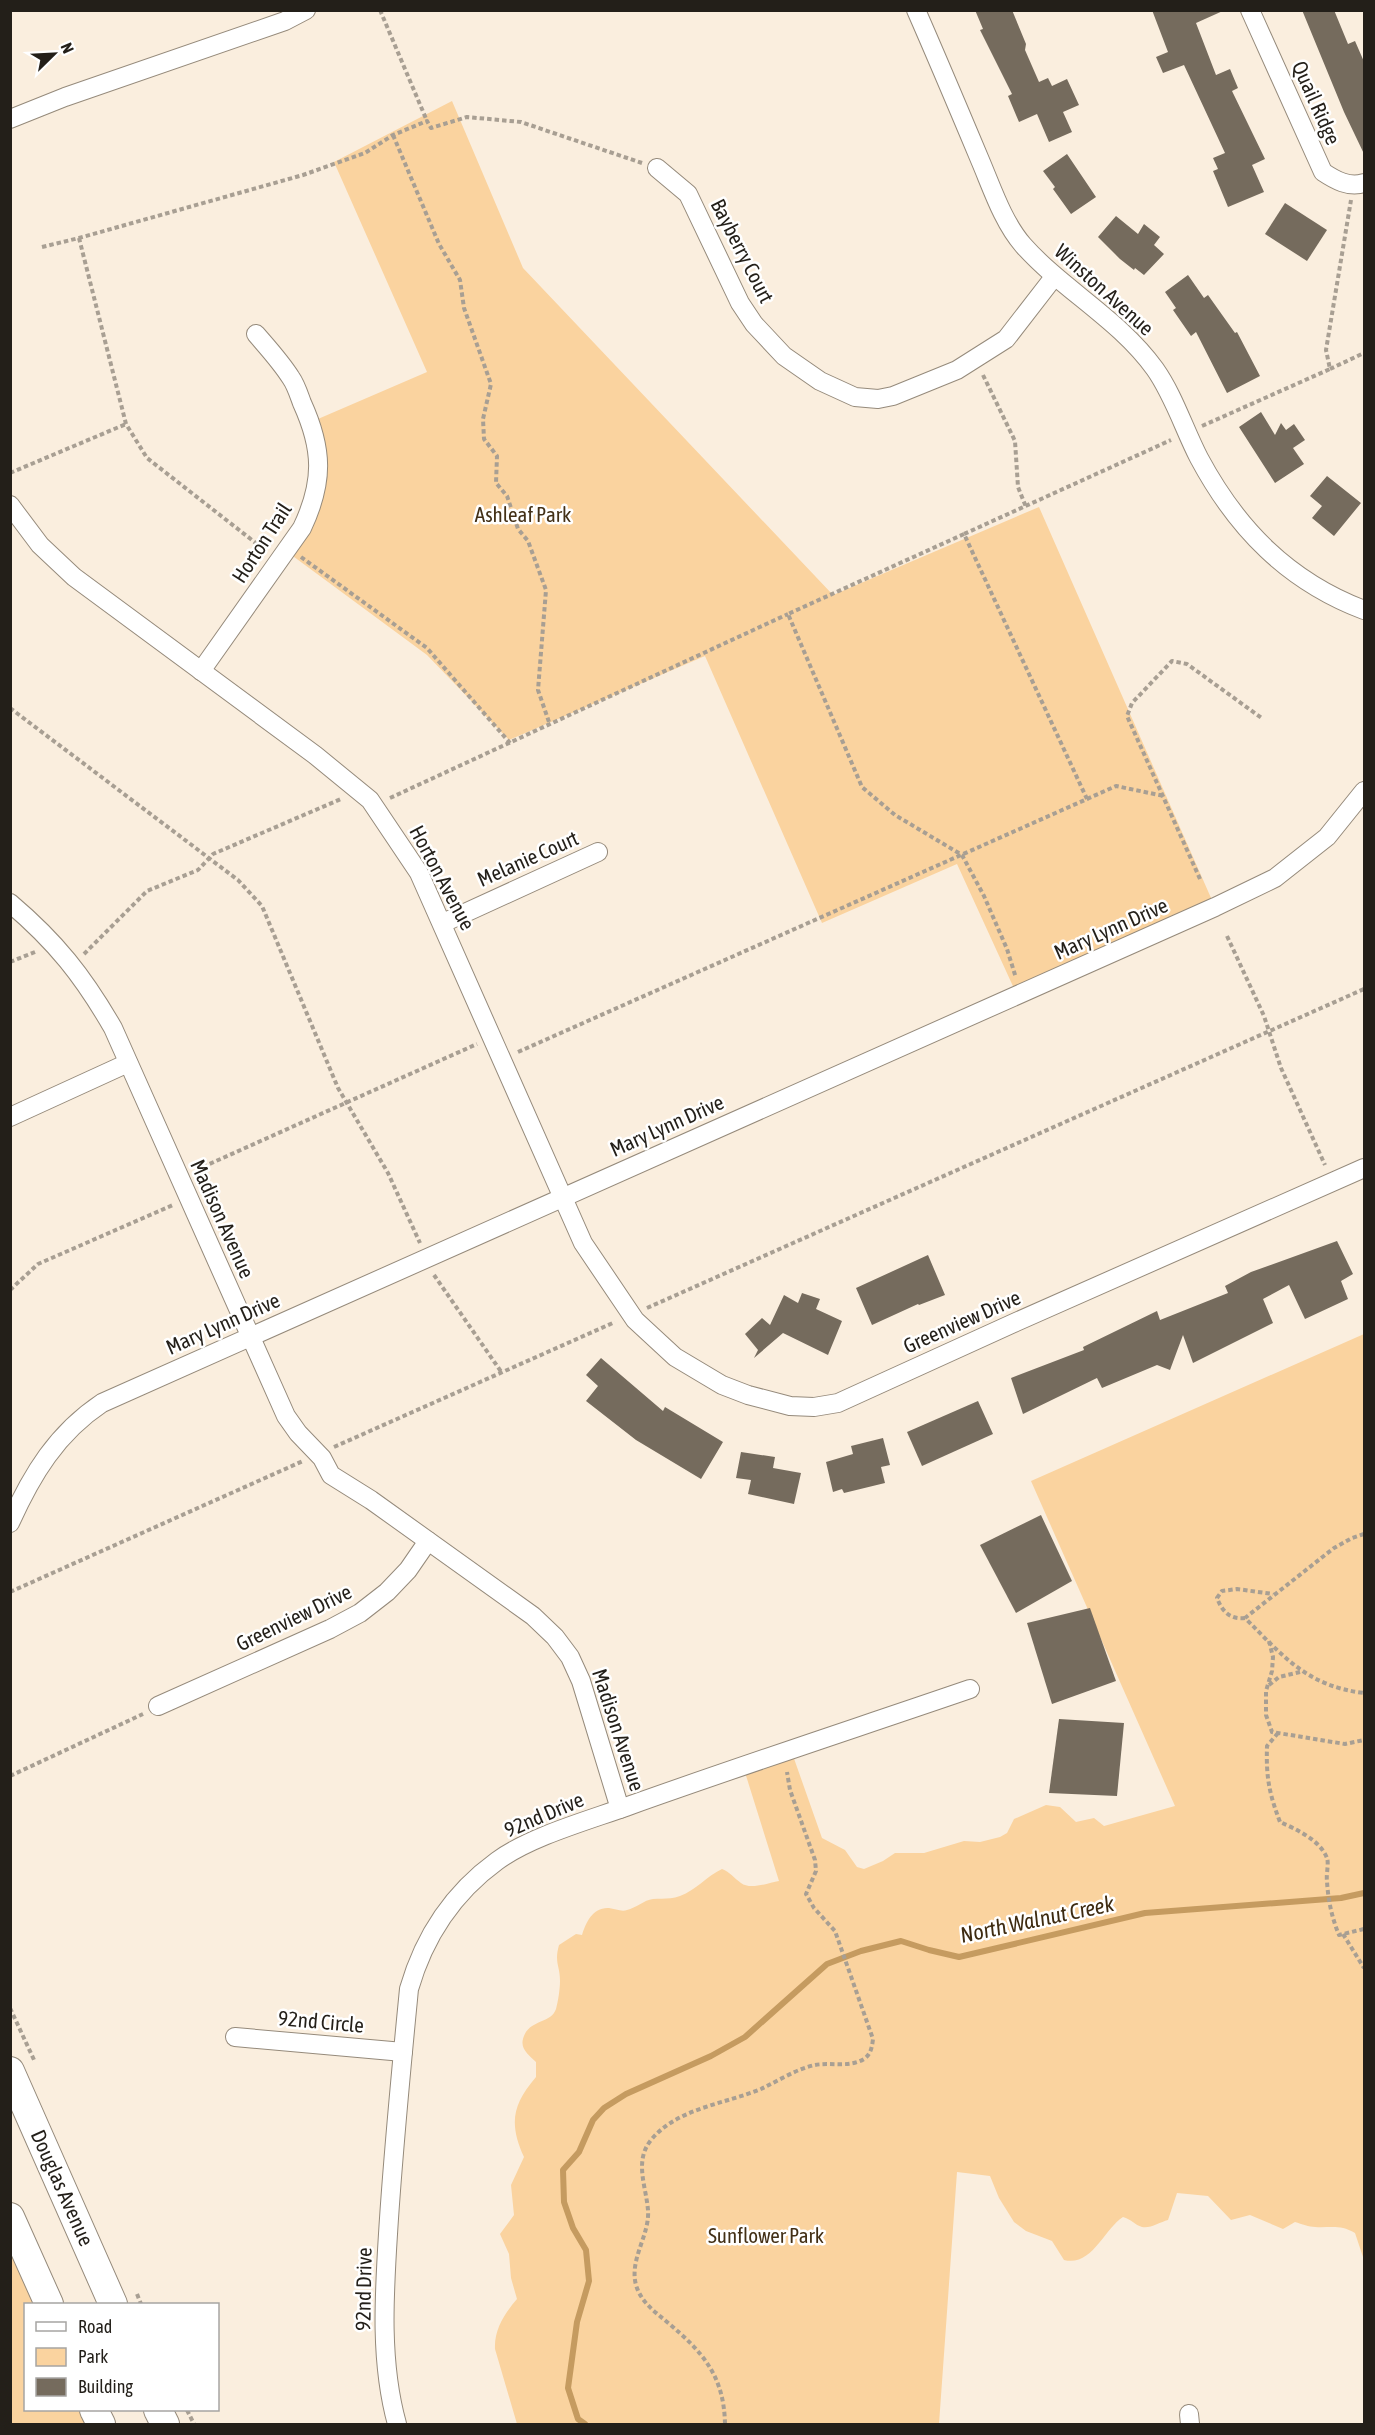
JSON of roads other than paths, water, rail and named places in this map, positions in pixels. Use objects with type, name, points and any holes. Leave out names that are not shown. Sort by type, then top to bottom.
[{"type":"main road","name":"Douglas Avenue","points":[[10,2072],[112,2303]]},
{"type":"main road","points":[[10,2217],[49,2303]]},
{"type":"street","points":[[10,119],[66,97],[285,21],[306,10]]},
{"type":"street","name":"Winston Avenue","points":[[916,10],[1001,209],[1021,243],[1054,277],[1081,296],[1119,330],[1155,369],[1189,432],[1200,459],[1246,528],[1286,568],[1333,598],[1365,610]]},
{"type":"street","name":"Quail Ridge","points":[[1250,10],[1323,171],[1337,182],[1359,184]]},
{"type":"street","name":"Bayberry Court","points":[[657,168],[688,194],[740,303],[754,324],[784,356],[820,381],[855,397],[878,399],[893,396],[957,370],[1006,339],[1054,277]]},
{"type":"street","name":"Horton Trail","points":[[201,671],[302,528],[313,506],[318,482],[319,457],[311,422],[292,378],[256,334]]},
{"type":"street","name":"Horton Avenue","points":[[10,505],[40,545],[74,577],[315,755],[370,800],[419,873],[443,922],[583,1243],[604,1275]]},
{"type":"street","name":"Mary Lynn Drive","points":[[10,1523],[22,1495],[56,1442],[86,1414],[102,1403],[1215,907],[1275,878],[1327,837],[1365,791]]},
{"type":"street","name":"Melanie Court","points":[[443,922],[598,852]]},
{"type":"street","name":"Madison Avenue","points":[[10,903],[46,934],[73,965],[99,1002],[286,1416],[298,1434],[318,1454],[331,1475],[371,1500],[533,1616],[555,1637],[570,1657],[581,1681],[620,1809]]},
{"type":"street","points":[[10,1117],[128,1063]]},
{"type":"street","name":"Greenview Drive","points":[[604,1275],[632,1315],[675,1357],[722,1385],[748,1395],[790,1406],[814,1407],[838,1403],[1365,1168]]},
{"type":"street","name":"Greenview Drive","points":[[158,1706],[330,1629],[360,1613],[387,1592],[408,1570],[429,1541]]},
{"type":"street","name":"92nd Drive","points":[[397,2424],[387,2373],[384,2304],[392,2161],[409,1989],[416,1967],[435,1926],[463,1890],[497,1861],[517,1849],[620,1809],[969,1689]]},
{"type":"street","name":"92nd Circle","points":[[235,2037],[403,2052]]},
{"type":"waterway","name":"North Walnut Creek","points":[[585,2424],[578,2419],[568,2388],[577,2322],[589,2281],[586,2250],[573,2228],[564,2202],[563,2170],[579,2152],[593,2120],[604,2108],[626,2094],[711,2056],[745,2037],[827,1964],[861,1951],[901,1941],[959,1957],[1145,1913],[1341,1898],[1364,1893]]},
{"type":"park label","name":"Ashleaf Park","points":[[523,515]]},
{"type":"park label","name":"Sunflower Park","points":[[766,2236]]}]
